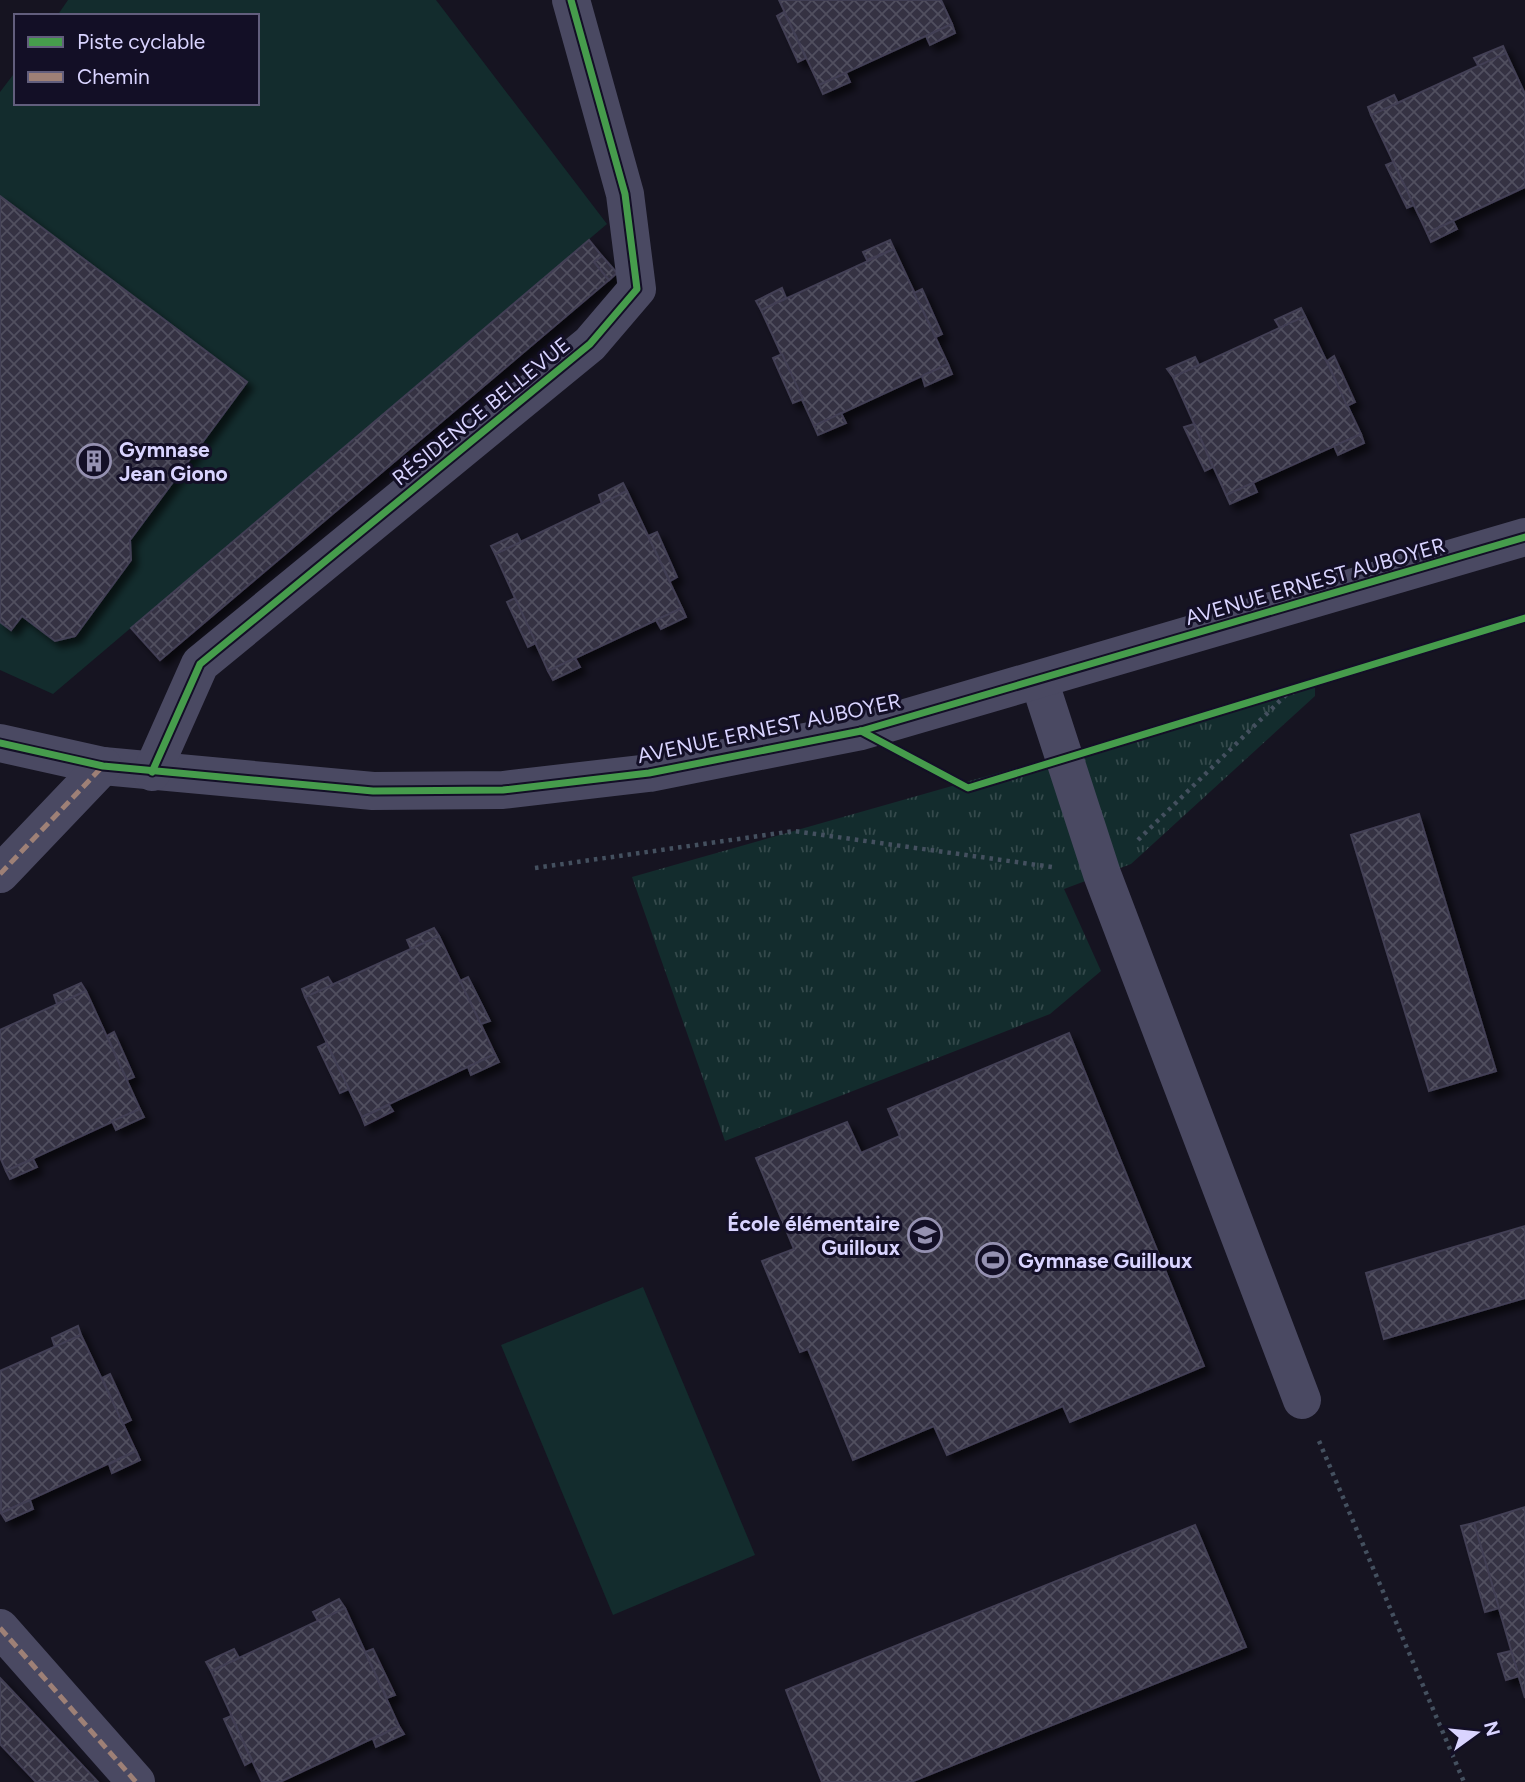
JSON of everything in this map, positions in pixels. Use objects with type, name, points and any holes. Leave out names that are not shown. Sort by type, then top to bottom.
[{"type":"street","name":"RÉSIDENCE BELLEVUE","points":[[152,772],[200,664],[590,344],[637,289],[625,194],[571,0]]},
{"type":"street","name":"AVENUE ERNEST AUBOYER","points":[[0,743],[103,766],[373,791],[503,790],[649,773],[861,731],[1525,537]]},
{"type":"street","points":[[1039,680],[1102,874],[1302,1400]]},
{"type":"street","points":[[0,874],[103,766]]},
{"type":"street","points":[[0,1628],[136,1782]]},
{"type":"path","points":[[1279,693],[1305,685]]},
{"type":"path","points":[[535,868],[794,831],[1102,874],[1292,689]]},
{"type":"path","points":[[1302,1400],[1464,1782]]},
{"type":"green space","points":[[68,0],[436,0],[607,224],[53,694],[0,670],[0,92],[14,74],[14,105],[259,105],[259,14],[58,14]]},
{"type":"green space","points":[[1315,683],[1315,696],[1131,864],[1064,889],[1101,971],[1050,1014],[725,1141],[632,877]]},
{"type":"green space","points":[[643,1287],[755,1555],[613,1615],[501,1345]]},
{"type":"building","points":[[779,0],[941,0],[952,24],[819,85]]},
{"type":"building","points":[[784,12],[806,58],[798,62],[777,16]]},
{"type":"building","points":[[952,24],[955,33],[930,45],[926,36]]},
{"type":"building","points":[[1503,46],[1506,53],[1479,67],[1474,58]]},
{"type":"building","points":[[1506,53],[1525,94],[1525,187],[1427,233],[1371,115]]},
{"type":"building","points":[[846,73],[850,82],[823,94],[819,85]]},
{"type":"building","points":[[1394,95],[1398,103],[1371,115],[1368,107]]},
{"type":"building","points":[[1393,162],[1414,205],[1407,208],[1386,165]]},
{"type":"building","name":"Gymnase Jean Giono","points":[[0,196],[247,382],[130,540],[131,560],[75,636],[55,641],[22,616],[11,630],[0,622]]},
{"type":"building","points":[[1453,221],[1457,229],[1431,242],[1427,233]]},
{"type":"building","points":[[589,240],[602,256],[594,262],[609,280],[160,660],[131,628]]},
{"type":"building","points":[[890,240],[894,249],[867,260],[863,252]]},
{"type":"building","points":[[894,249],[948,364],[814,426],[761,310]]},
{"type":"building","points":[[602,256],[617,273],[609,280],[594,262]]},
{"type":"building","points":[[782,288],[786,298],[761,310],[756,301]]},
{"type":"building","points":[[922,289],[942,334],[936,337],[914,293]]},
{"type":"building","points":[[1301,308],[1305,316],[1280,328],[1275,320]]},
{"type":"building","points":[[1305,316],[1361,434],[1226,495],[1173,377]]},
{"type":"building","points":[[782,354],[803,399],[793,403],[773,358]]},
{"type":"building","points":[[1334,356],[1355,402],[1347,406],[1327,361]]},
{"type":"building","points":[[1195,357],[1199,365],[1173,377],[1167,369]]},
{"type":"building","points":[[948,364],[952,374],[925,386],[922,376]]},
{"type":"building","points":[[841,413],[846,423],[818,435],[814,426]]},
{"type":"building","points":[[1194,424],[1213,467],[1205,471],[1184,427]]},
{"type":"building","points":[[1361,434],[1364,443],[1338,455],[1334,446]]},
{"type":"building","points":[[623,483],[627,491],[602,504],[599,495]]},
{"type":"building","points":[[1253,483],[1257,492],[1230,504],[1226,495]]},
{"type":"building","points":[[627,491],[682,608],[548,671],[495,554]]},
{"type":"building","points":[[657,532],[677,577],[670,581],[648,536]]},
{"type":"building","points":[[517,534],[521,542],[495,554],[491,546]]},
{"type":"building","points":[[515,598],[536,643],[528,647],[507,602]]},
{"type":"building","points":[[682,608],[686,617],[661,629],[656,620]]},
{"type":"building","points":[[575,658],[580,667],[553,680],[548,671]]},
{"type":"building","points":[[1419,814],[1496,1071],[1429,1091],[1351,835]]},
{"type":"building","points":[[434,928],[439,936],[411,949],[407,940]]},
{"type":"building","points":[[439,936],[495,1054],[362,1117],[305,997]]},
{"type":"building","points":[[328,977],[333,985],[305,997],[302,989]]},
{"type":"building","points":[[468,977],[490,1021],[481,1024],[460,981]]},
{"type":"building","points":[[81,983],[86,991],[57,1004],[54,995]]},
{"type":"building","points":[[86,991],[140,1109],[6,1171],[0,1157],[0,1030]]},
{"type":"building","points":[[114,1032],[134,1077],[127,1080],[107,1036]]},
{"type":"building","points":[[1069,1033],[1204,1366],[1070,1422],[1063,1406],[947,1455],[934,1426],[853,1460],[808,1349],[800,1352],[762,1261],[794,1249],[756,1158],[847,1122],[861,1153],[900,1136],[888,1109]]},
{"type":"building","points":[[326,1043],[349,1089],[340,1093],[318,1047]]},
{"type":"building","points":[[495,1054],[499,1062],[471,1075],[468,1067]]},
{"type":"building","points":[[389,1105],[393,1111],[365,1125],[362,1117]]},
{"type":"building","points":[[140,1109],[144,1117],[116,1130],[112,1121]]},
{"type":"building","points":[[33,1159],[37,1167],[10,1179],[6,1171]]},
{"type":"building","points":[[1525,1226],[1525,1298],[1384,1339],[1366,1273]]},
{"type":"building","points":[[78,1326],[81,1335],[55,1347],[52,1338]]},
{"type":"building","points":[[81,1335],[136,1451],[1,1513],[0,1371]]},
{"type":"building","points":[[110,1374],[131,1420],[123,1424],[102,1378]]},
{"type":"building","points":[[136,1451],[140,1460],[112,1473],[109,1464]]},
{"type":"building","points":[[30,1500],[33,1509],[6,1521],[1,1513]]},
{"type":"building","points":[[1525,1507],[1525,1698],[1474,1523]]},
{"type":"building","points":[[1474,1523],[1499,1608],[1485,1612],[1461,1526]]},
{"type":"building","points":[[1195,1525],[1246,1647],[911,1782],[822,1782],[786,1690]]},
{"type":"building","points":[[339,1599],[345,1608],[318,1621],[313,1612]]},
{"type":"building","points":[[345,1608],[399,1726],[280,1782],[262,1782],[211,1671]]},
{"type":"building","points":[[234,1649],[239,1658],[211,1671],[206,1662]]},
{"type":"building","points":[[373,1649],[395,1695],[387,1698],[365,1652]]},
{"type":"building","points":[[1511,1651],[1519,1676],[1506,1680],[1498,1654]]},
{"type":"building","points":[[0,1678],[98,1782],[36,1782],[0,1744]]},
{"type":"building","points":[[231,1716],[252,1761],[245,1765],[224,1719]]},
{"type":"building","points":[[399,1726],[404,1734],[376,1747],[373,1739]]},
{"type":"marked path","points":[[0,874],[103,766]]},
{"type":"marked path","points":[[0,1628],[136,1782]]},
{"type":"cycle path","points":[[152,772],[200,664],[590,344],[637,289],[625,194],[571,0]]},
{"type":"cycle path","points":[[0,743],[103,766],[373,791],[503,790],[649,773],[861,731],[1525,537]]},
{"type":"cycle path","points":[[861,731],[968,788],[1525,618]]},
{"type":"place","name":"Gymnase Jean Giono","points":[[94,461]]},
{"type":"place","name":"École élémentaire Guilloux","points":[[925,1235]]},
{"type":"place","name":"Gymnase Guilloux","points":[[993,1260]]}]
